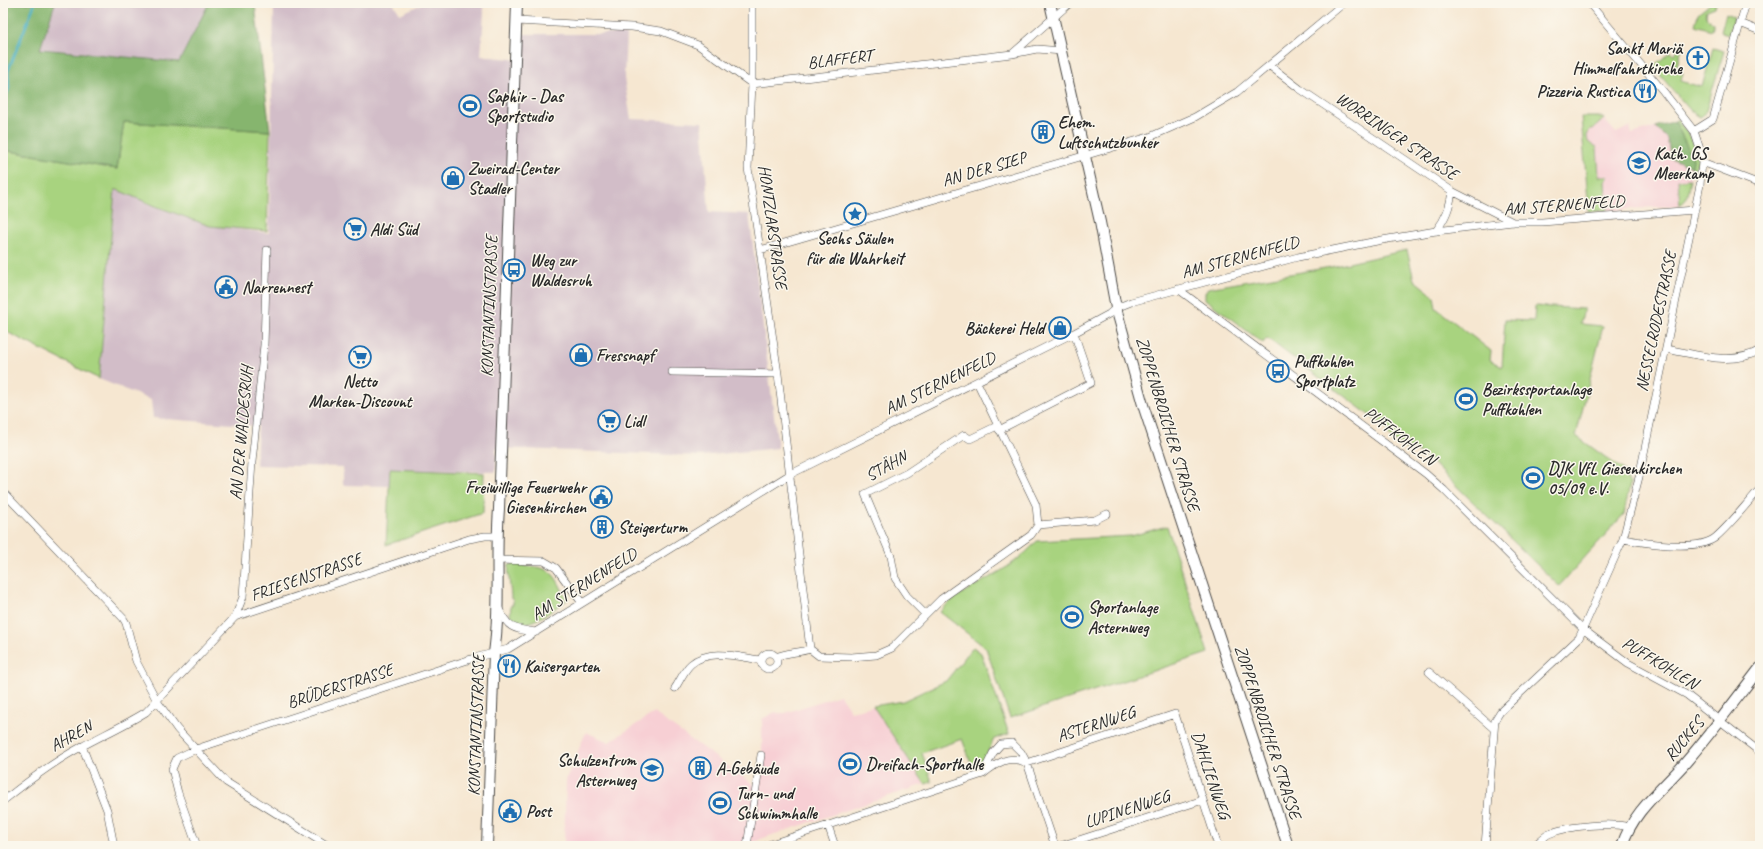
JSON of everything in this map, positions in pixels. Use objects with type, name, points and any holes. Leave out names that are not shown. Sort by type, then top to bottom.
[{"type":"main road","name":"ZOPPENBROICHER STRASSE","points":[[1050,3],[1100,222],[1116,308],[1143,405],[1288,846]]},
{"type":"main road","name":"KONSTANTINSTRASSE","points":[[487,846],[494,653],[498,606],[497,536],[516,6]]},
{"type":"main road","name":"RUCKES","points":[[1622,846],[1629,827],[1640,810],[1686,762],[1760,668]]},
{"type":"street","points":[[752,3],[752,84]]},
{"type":"street","points":[[1012,54],[1070,3]]},
{"type":"street","name":"AN DER SIEP","points":[[760,250],[1152,136],[1194,117],[1237,92],[1344,3]]},
{"type":"street","name":"NESSELRODESTRASSE","points":[[1584,630],[1623,539],[1639,477],[1700,185],[1702,162],[1700,149],[1694,131],[1663,91],[1589,3]]},
{"type":"street","points":[[1694,131],[1713,119],[1746,3]]},
{"type":"street","points":[[516,21],[661,30],[698,45],[752,84]]},
{"type":"street","points":[[1740,23],[1760,31]]},
{"type":"street","name":"BLAFFERT","points":[[752,84],[1012,54],[1037,49],[1062,51]]},
{"type":"street","name":"WORRINGER STRASSE","points":[[1270,66],[1300,89],[1452,191],[1513,222]]},
{"type":"street","name":"HONTZLARSTRASSE","points":[[752,84],[748,168],[778,374],[789,474]]},
{"type":"street","points":[[1702,162],[1760,184]]},
{"type":"street","points":[[1436,231],[1445,220],[1450,206],[1452,191]]},
{"type":"street","name":"AM STERNENFELD","points":[[494,653],[508,649],[594,597],[789,474],[1074,333],[1109,314],[1116,308],[1178,289],[1298,257],[1382,240],[1436,231],[1513,222],[1542,222],[1695,210]]},
{"type":"street","name":"AN DER WALDESRUH","points":[[235,617],[243,597],[252,462],[264,344],[267,250]]},
{"type":"street","name":"PUFFKOHLEN","points":[[1178,289],[1426,474],[1444,490],[1584,630],[1628,663],[1687,695],[1760,752]]},
{"type":"street","points":[[998,428],[1091,383],[1074,333]]},
{"type":"street","points":[[1666,349],[1731,360],[1754,354],[1760,350]]},
{"type":"street","points":[[672,372],[778,374]]},
{"type":"street","points":[[789,474],[810,649],[819,656],[851,657],[876,655],[892,648],[925,614],[960,585],[1031,535],[1038,525],[1036,505],[977,382]]},
{"type":"street","name":"STÄHN","points":[[925,614],[907,596],[895,578],[891,556],[865,494],[907,473],[964,436],[970,439],[998,428]]},
{"type":"street","points":[[1623,539],[1659,545],[1701,544],[1716,538],[1760,489]]},
{"type":"street","points":[[3,492],[123,618],[126,623],[136,661],[157,701],[177,729],[226,782],[328,846]]},
{"type":"street","points":[[1038,525],[1095,520],[1107,514]]},
{"type":"street","name":"FRIESENSTRASSE","points":[[157,701],[235,617],[469,539],[485,536],[497,536]]},
{"type":"street","points":[[497,560],[544,561],[556,568],[582,603]]},
{"type":"street","name":"KONSTANTINSTRASSE","points":[[498,606],[504,620],[510,626],[517,629],[536,632]]},
{"type":"street","points":[[1485,846],[1493,728],[1495,720],[1500,712],[1579,638],[1584,630]]},
{"type":"street","points":[[776,657],[810,649]]},
{"type":"street","name":"BRÜDERSTRASSE","points":[[197,846],[178,793],[172,769],[177,758],[196,749],[494,653]]},
{"type":"street","points":[[768,653],[773,654],[778,662],[775,667],[766,669],[762,665],[761,660],[763,656],[768,653]]},
{"type":"street","points":[[675,688],[690,665],[704,656],[720,654],[761,660]]},
{"type":"street","points":[[1429,672],[1493,728]]},
{"type":"street","name":"AHREN","points":[[3,801],[45,768],[82,746],[128,723],[146,712],[157,701]]},
{"type":"street","name":"ASTERNWEG","points":[[1027,763],[1175,714]]},
{"type":"street","name":"DAHLIENWEG","points":[[1175,714],[1218,846]]},
{"type":"street","points":[[983,774],[993,753],[1001,744],[1012,743],[1021,752],[1027,763],[1055,846]]},
{"type":"street","points":[[82,746],[107,810],[114,846]]},
{"type":"street","points":[[747,846],[761,755]]},
{"type":"street","points":[[765,846],[983,774],[1000,762],[1010,758],[1027,763]]},
{"type":"street","name":"LUPINENWEG","points":[[1060,846],[1203,800]]},
{"type":"street","points":[[1534,846],[1547,835],[1556,832],[1605,824],[1619,824],[1629,827]]},
{"type":"street","points":[[828,825],[835,846]]},
{"type":"shaded area","points":[[55,3],[209,3],[179,62],[40,49]]},
{"type":"shaded area","points":[[209,3],[393,3],[400,14],[424,3],[482,3],[484,12],[481,56],[520,60],[521,34],[626,34],[624,78],[631,119],[702,122],[709,212],[749,214],[778,448],[701,456],[496,448],[496,472],[390,469],[389,486],[343,485],[343,467],[256,465],[258,426],[153,418],[151,400],[99,379],[115,189],[210,226],[269,233],[274,6]]},
{"type":"shaded area","name":"Kath. GS Meerkamp","points":[[1581,117],[1602,117],[1616,133],[1630,127],[1632,134],[1675,121],[1693,159],[1690,179],[1678,181],[1680,205],[1589,212]]},
{"type":"shaded area","name":"Schulzentrum Asternweg","points":[[840,695],[851,711],[873,706],[925,784],[763,838],[746,846],[564,846],[566,780],[586,732],[609,742],[654,713],[756,786],[762,760],[762,719],[775,712],[782,714]]},
{"type":"green space","points":[[3,3],[55,3],[40,49],[179,62],[209,3],[255,5],[270,131],[124,122],[117,169],[3,150]]},
{"type":"green space","points":[[1711,3],[1716,4],[1715,7],[1707,10],[1706,14],[1708,20],[1714,23],[1712,30],[1695,25],[1698,14]]},
{"type":"green space","points":[[1726,13],[1734,17],[1729,34],[1721,32]]},
{"type":"green space","points":[[1684,40],[1676,69],[1683,73],[1681,81],[1683,82],[1702,87],[1713,48],[1724,51],[1706,111],[1700,117],[1691,111],[1653,67],[1670,52],[1675,54]]},
{"type":"green space","points":[[1581,117],[1602,117],[1604,119],[1593,129],[1590,129],[1587,136],[1588,142],[1597,147],[1599,177],[1609,176],[1605,182],[1607,210],[1589,212]]},
{"type":"green space","points":[[1677,119],[1688,134],[1695,148],[1693,149],[1698,159],[1695,169],[1691,168],[1693,159],[1675,121]]},
{"type":"green space","points":[[1675,121],[1693,159],[1692,167],[1671,158],[1667,139],[1655,127]]},
{"type":"green space","points":[[124,122],[270,131],[267,231],[210,226],[115,189],[99,379],[3,330],[3,150],[117,169]]},
{"type":"green space","points":[[1690,179],[1685,201],[1680,205],[1678,180]]},
{"type":"green space","name":"Bezirkssportanlage Puffkohlen","points":[[1407,250],[1414,280],[1434,296],[1436,308],[1491,351],[1490,360],[1502,367],[1505,320],[1534,321],[1535,306],[1584,309],[1580,324],[1603,326],[1576,436],[1626,472],[1625,475],[1630,484],[1624,514],[1559,586],[1436,466],[1415,450],[1413,451],[1410,449],[1408,451],[1387,434],[1389,430],[1267,338],[1263,343],[1205,299],[1205,293],[1208,288],[1331,267]]},
{"type":"green space","points":[[390,469],[484,473],[483,513],[386,545]]},
{"type":"green space","name":"Sportanlage Asternweg","points":[[1167,526],[1208,653],[1010,718],[986,648],[940,612],[955,598],[1013,563],[1037,541],[1131,536]]},
{"type":"green space","points":[[522,562],[524,566],[542,568],[552,574],[567,600],[538,619],[523,623],[516,622],[510,617],[513,599],[511,599],[508,571],[509,565]]},
{"type":"green space","points":[[973,647],[981,653],[1009,734],[994,739],[982,764],[973,768],[962,739],[922,753],[932,782],[925,784],[873,706],[903,701],[946,681]]},
{"type":"waterway","points":[[3,104],[9,88],[8,71],[35,3]]},
{"type":"place","name":"Sankt Mariä Himmelfahrtkirche","points":[[1698,58]]},
{"type":"place","name":"Pizzeria Rustica","points":[[1645,91]]},
{"type":"place","name":"Saphir - Das Sportstudio","points":[[470,106]]},
{"type":"place","name":"Ehem. Luftschutzbunker","points":[[1043,132]]},
{"type":"place","name":"Kath. GS Meerkamp","points":[[1639,163]]},
{"type":"place","name":"Zweirad-Center Stadler","points":[[453,178]]},
{"type":"place","name":"Sechs Säulen für die Wahrheit","points":[[855,214]]},
{"type":"place","name":"Aldi Süd","points":[[355,229]]},
{"type":"place","name":"Weg zur Waldesruh","points":[[514,270]]},
{"type":"place","name":"Narrennest","points":[[226,287]]},
{"type":"place","name":"Bäckerei Held","points":[[1060,328]]},
{"type":"place","name":"Fressnapf","points":[[581,355]]},
{"type":"place","name":"Netto Marken-Discount","points":[[360,357]]},
{"type":"place","name":"Puffkohlen Sportplatz","points":[[1278,371]]},
{"type":"place","name":"Bezirkssportanlage Puffkohlen","points":[[1466,399]]},
{"type":"place","name":"Lidl","points":[[609,421]]},
{"type":"place","name":"DJK VfL Giesenkirchen 05/09 e.V.","points":[[1533,478]]},
{"type":"place","name":"Freiwillige Feuerwehr Giesenkirchen","points":[[601,497]]},
{"type":"place","name":"Steigerturm","points":[[602,527]]},
{"type":"place","name":"Sportanlage Asternweg","points":[[1072,617]]},
{"type":"place","name":"Kaisergarten","points":[[509,666]]},
{"type":"place","name":"Dreifach-Sporthalle","points":[[850,764]]},
{"type":"place","name":"A-Gebäude","points":[[700,768]]},
{"type":"place","name":"Schulzentrum Asternweg","points":[[652,770]]},
{"type":"place","name":"Turn- und Schwimmhalle","points":[[720,803]]},
{"type":"place","name":"Post","points":[[510,811]]}]
